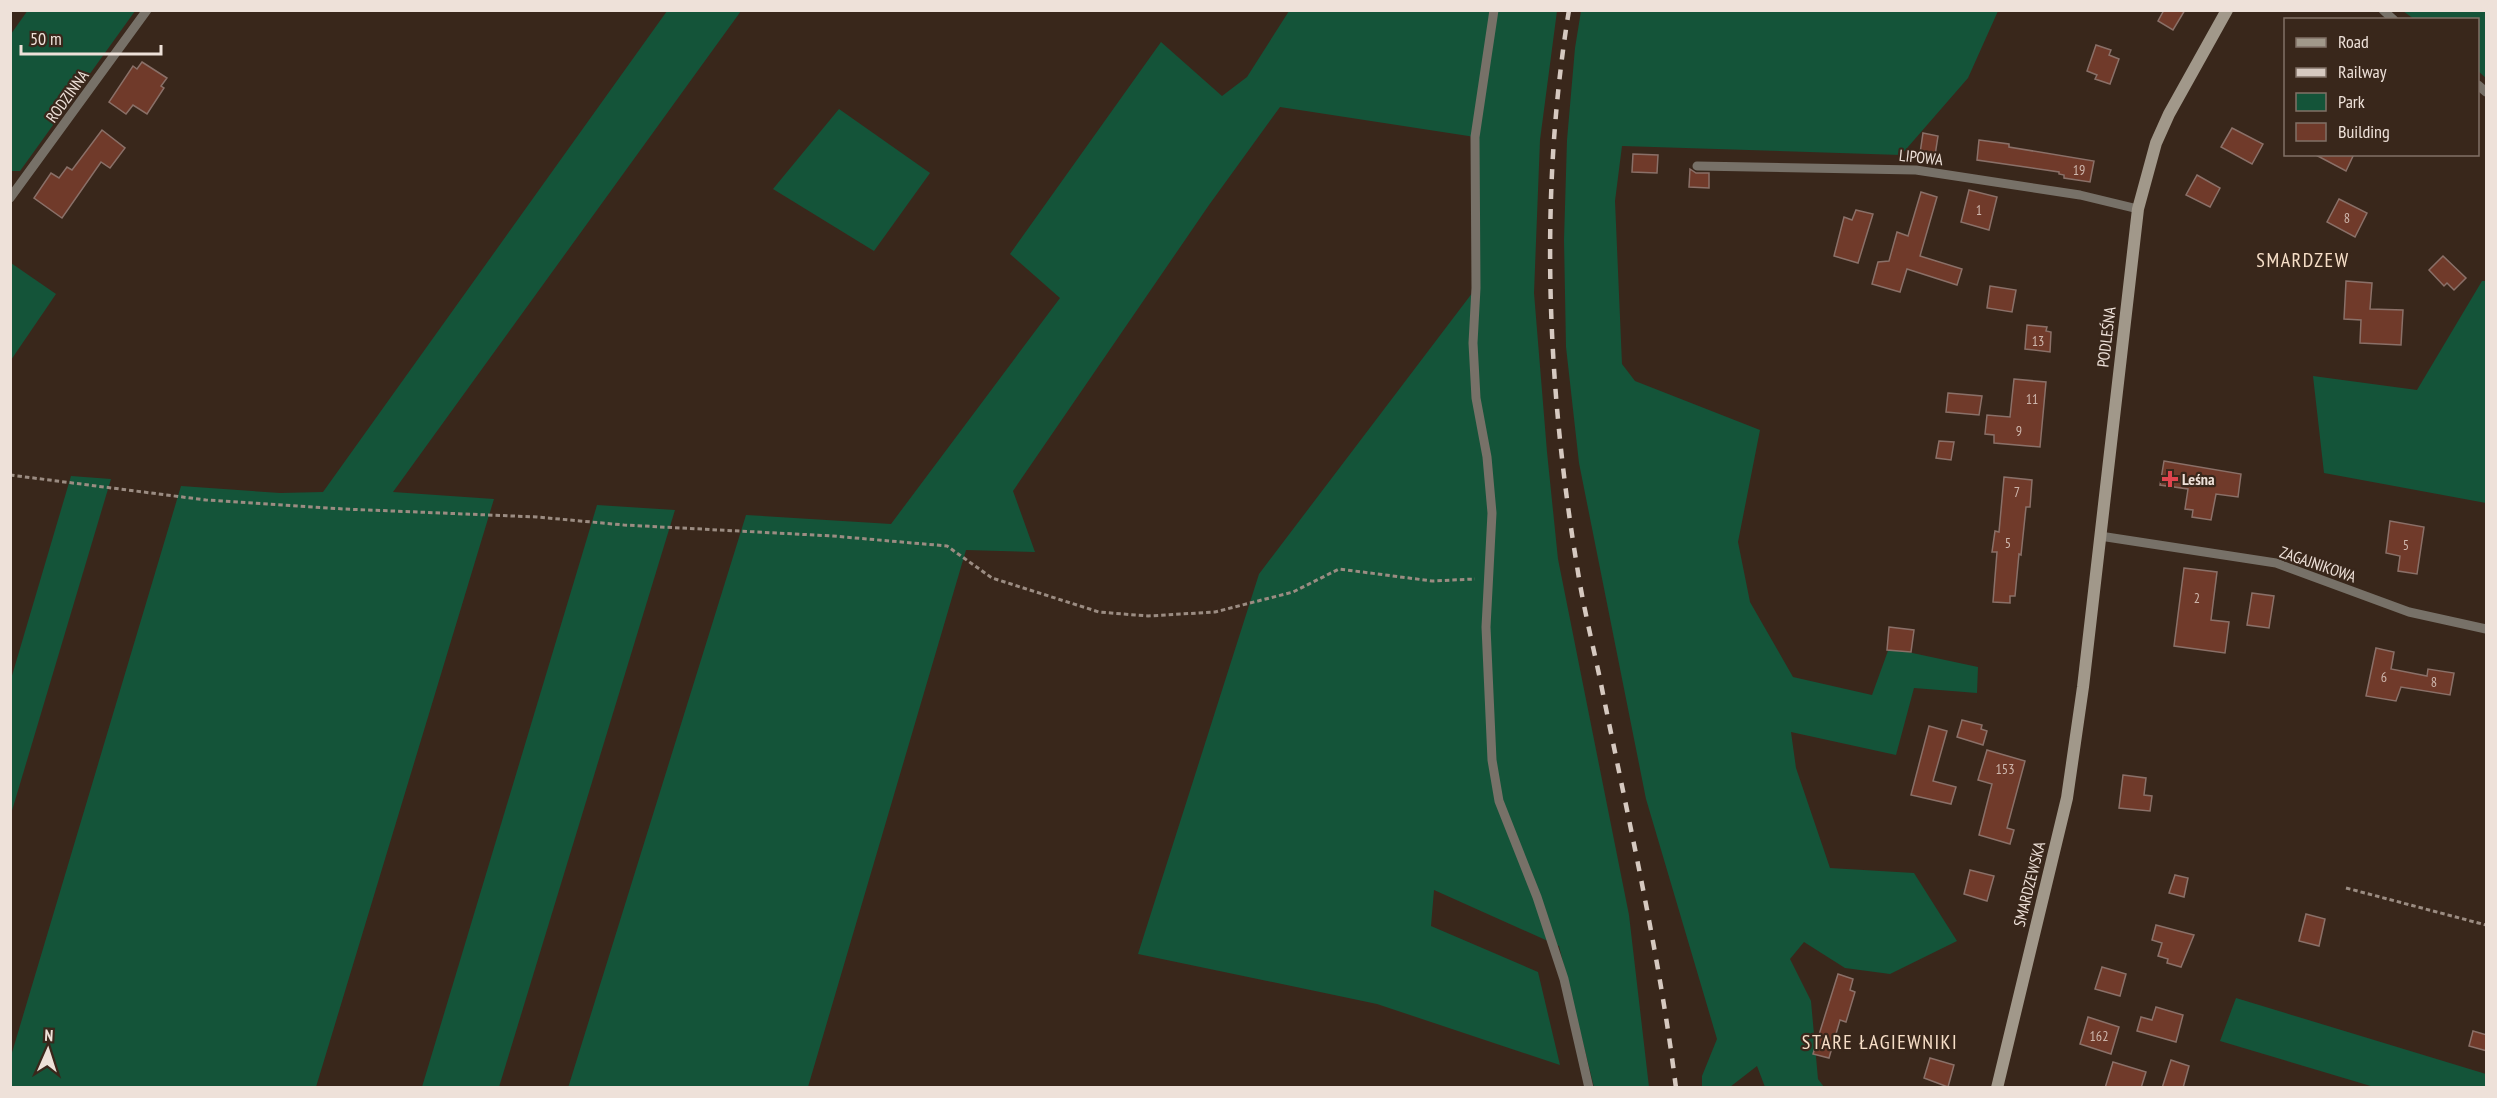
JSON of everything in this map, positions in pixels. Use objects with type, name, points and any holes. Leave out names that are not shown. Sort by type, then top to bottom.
[{"type":"street","name":"PODLEŚNA","points":[[2083,687],[2138,209],[2146,174],[2160,133],[2227,10]]},
{"type":"street","name":"SMARDZEWSKA","points":[[1997,1088],[2067,798],[2083,687]]},
{"type":"lane","name":"RODZINNA","points":[[10,198],[147,10]]},
{"type":"lane","points":[[1494,10],[1475,136],[1474,362],[1476,398],[1487,457],[1492,513],[1486,627],[1488,716],[1499,801],[1537,897],[1564,980],[1589,1088]]},
{"type":"lane","name":"LIPOWA","points":[[1697,166],[1917,170],[2079,195],[2138,209]]},
{"type":"lane","name":"ZAGAJNIKOWA","points":[[2100,537],[2276,563],[2409,612],[2487,629]]},
{"type":"path","points":[[10,475],[206,500],[344,509],[537,517],[624,525],[833,536],[947,546],[992,578],[1099,612],[1148,616],[1215,612],[1293,592],[1340,569],[1432,582],[1488,579]]},
{"type":"path","points":[[2346,888],[2487,925]]},
{"type":"green space","points":[[28,10],[135,11],[20,171],[11,171],[11,34]]},
{"type":"green space","points":[[667,11],[741,11],[393,492],[494,499],[316,1087],[11,1087],[11,1056],[181,486],[280,493],[323,492]]},
{"type":"green space","points":[[1289,11],[1557,11],[1540,140],[1534,293],[1547,452],[1558,559],[1629,915],[1649,1087],[1594,1087],[1559,946],[1434,890],[1431,926],[1538,972],[1560,1065],[1377,1004],[1138,954],[1259,574],[1476,288],[1475,137],[1280,107],[1209,205],[1013,491],[1035,552],[966,550],[808,1087],[568,1088],[746,515],[891,524],[1060,298],[1010,254],[1161,42],[1222,96],[1247,77]]},
{"type":"green space","points":[[1581,11],[1998,11],[1968,78],[1901,155],[1622,146],[1615,201],[1622,364],[1635,381],[1760,430],[1738,542],[1750,602],[1793,677],[1872,695],[1889,648],[1978,667],[1977,693],[1914,688],[1896,755],[1791,732],[1796,768],[1830,868],[1914,873],[1957,941],[1890,974],[1845,968],[1804,942],[1790,959],[1811,1001],[1818,1079],[1824,1087],[1765,1087],[1757,1066],[1730,1087],[1702,1087],[1702,1076],[1717,1039],[1646,799],[1579,463],[1566,347],[1564,240],[1567,140],[1575,48]]},
{"type":"green space","points":[[2403,11],[2486,11],[2486,78],[2479,72],[2479,18],[2413,18]]},
{"type":"green space","points":[[839,109],[930,173],[874,251],[773,189]]},
{"type":"green space","points":[[11,263],[56,294],[11,360]]},
{"type":"green space","points":[[2482,281],[2486,281],[2486,503],[2324,473],[2313,376],[2417,390]]},
{"type":"green space","points":[[71,476],[111,479],[11,814],[11,679]]},
{"type":"green space","points":[[597,505],[675,510],[499,1087],[422,1087]]},
{"type":"green space","points":[[2236,998],[2486,1074],[2486,1087],[2374,1087],[2220,1041]]},
{"type":"building","points":[[2164,10],[2185,10],[2173,30],[2158,21]]},
{"type":"building","points":[[2096,45],[2111,50],[2109,55],[2119,59],[2110,84],[2095,79],[2097,75],[2087,71]]},
{"type":"building","points":[[142,62],[167,78],[161,86],[164,88],[147,114],[133,105],[126,114],[109,102],[133,66],[137,69]]},
{"type":"building","points":[[2232,128],[2263,144],[2252,164],[2221,147]]},
{"type":"building","points":[[102,130],[125,148],[110,168],[101,162],[62,218],[34,198],[51,173],[59,178],[67,167],[72,170]]},
{"type":"building","points":[[1923,133],[1938,136],[1934,162],[1919,160]]},
{"type":"building","points":[[1979,140],[2094,161],[2090,182],[2064,178],[2064,175],[2059,172],[1977,160]]},
{"type":"building","points":[[1633,154],[1658,155],[1657,173],[1632,172]]},
{"type":"building","points":[[2318,156],[2353,156],[2346,171]]},
{"type":"building","points":[[1690,169],[1696,173],[1709,173],[1709,188],[1689,187]]},
{"type":"building","points":[[2197,175],[2220,188],[2210,207],[2186,195]]},
{"type":"building","points":[[1969,190],[1997,197],[1989,230],[1961,222]]},
{"type":"building","points":[[1921,192],[1937,197],[1920,256],[1962,269],[1957,285],[1907,269],[1900,292],[1872,284],[1878,262],[1889,261],[1897,232],[1908,236]]},
{"type":"building","points":[[2339,199],[2367,213],[2355,237],[2327,222]]},
{"type":"building","points":[[1856,210],[1873,214],[1858,263],[1834,256],[1844,217],[1852,220]]},
{"type":"building","points":[[2443,256],[2466,278],[2454,290],[2447,283],[2444,286],[2429,270]]},
{"type":"building","points":[[2346,281],[2372,283],[2370,309],[2403,310],[2401,345],[2360,343],[2361,320],[2344,319]]},
{"type":"building","points":[[1990,286],[2016,290],[2012,312],[1987,308]]},
{"type":"building","points":[[2027,325],[2047,327],[2046,331],[2051,332],[2050,352],[2025,349]]},
{"type":"building","points":[[2014,379],[2046,382],[2040,447],[1994,443],[1994,435],[1985,434],[1987,415],[2010,417]]},
{"type":"building","points":[[1948,393],[1982,396],[1979,415],[1946,412]]},
{"type":"building","points":[[1939,441],[1954,442],[1951,460],[1936,458]]},
{"type":"building","points":[[2164,461],[2241,474],[2238,497],[2216,494],[2211,520],[2192,517],[2193,510],[2185,509],[2188,489],[2160,485]]},
{"type":"building","points":[[2004,477],[2032,480],[2030,507],[2026,507],[2021,555],[2019,554],[2015,596],[2010,596],[2010,603],[1993,602],[1997,552],[1992,552],[1995,531],[1999,532]]},
{"type":"building","points":[[2390,521],[2424,527],[2417,574],[2398,571],[2400,556],[2386,553]]},
{"type":"building","points":[[2184,568],[2217,572],[2211,620],[2229,622],[2225,653],[2174,646]]},
{"type":"building","points":[[2252,593],[2274,596],[2269,628],[2247,625]]},
{"type":"building","points":[[1889,627],[1914,630],[1911,652],[1887,650]]},
{"type":"building","points":[[2376,648],[2394,652],[2391,669],[2427,676],[2428,669],[2454,673],[2450,695],[2401,687],[2396,701],[2366,696]]},
{"type":"building","points":[[1962,720],[1982,725],[1981,729],[1987,731],[1983,745],[1957,737]]},
{"type":"building","points":[[1929,726],[1947,731],[1933,781],[1956,787],[1951,804],[1911,795]]},
{"type":"building","points":[[1987,750],[2025,761],[2007,828],[2014,830],[2010,844],[1979,835],[1992,784],[1978,780]]},
{"type":"building","points":[[2123,775],[2146,778],[2144,795],[2152,796],[2150,811],[2119,808]]},
{"type":"building","points":[[1970,870],[1994,876],[1987,901],[1964,894]]},
{"type":"building","points":[[2175,875],[2188,878],[2184,897],[2169,893]]},
{"type":"building","points":[[2306,914],[2325,919],[2319,946],[2299,941]]},
{"type":"building","points":[[2156,925],[2194,935],[2181,967],[2167,963],[2168,959],[2158,956],[2162,943],[2152,940]]},
{"type":"building","points":[[2102,967],[2126,974],[2120,996],[2095,989]]},
{"type":"building","points":[[1838,974],[1853,979],[1850,990],[1855,992],[1846,1022],[1840,1020],[1829,1058],[1813,1054]]},
{"type":"building","points":[[2156,1007],[2183,1015],[2176,1042],[2137,1031],[2141,1017],[2152,1020]]},
{"type":"building","points":[[2088,1017],[2119,1027],[2111,1054],[2080,1044]]},
{"type":"building","points":[[2473,1031],[2487,1035],[2487,1051],[2469,1046]]},
{"type":"building","points":[[1930,1058],[1954,1065],[1948,1087],[1924,1078]]},
{"type":"building","points":[[2171,1060],[2189,1066],[2183,1088],[2162,1088]]},
{"type":"building","points":[[2113,1062],[2146,1072],[2141,1088],[2105,1088]]},
{"type":"railway","points":[[1569,10],[1553,149],[1550,219],[1553,359],[1559,428],[1579,581],[1652,936],[1676,1088]]},
{"type":"place","name":"Leśna","points":[[2170,479]]},
{"type":"district","name":"SMARDZEW","points":[[2303,260]]},
{"type":"district","name":"STARE ŁAGIEWNIKI","points":[[1880,1042]]}]
